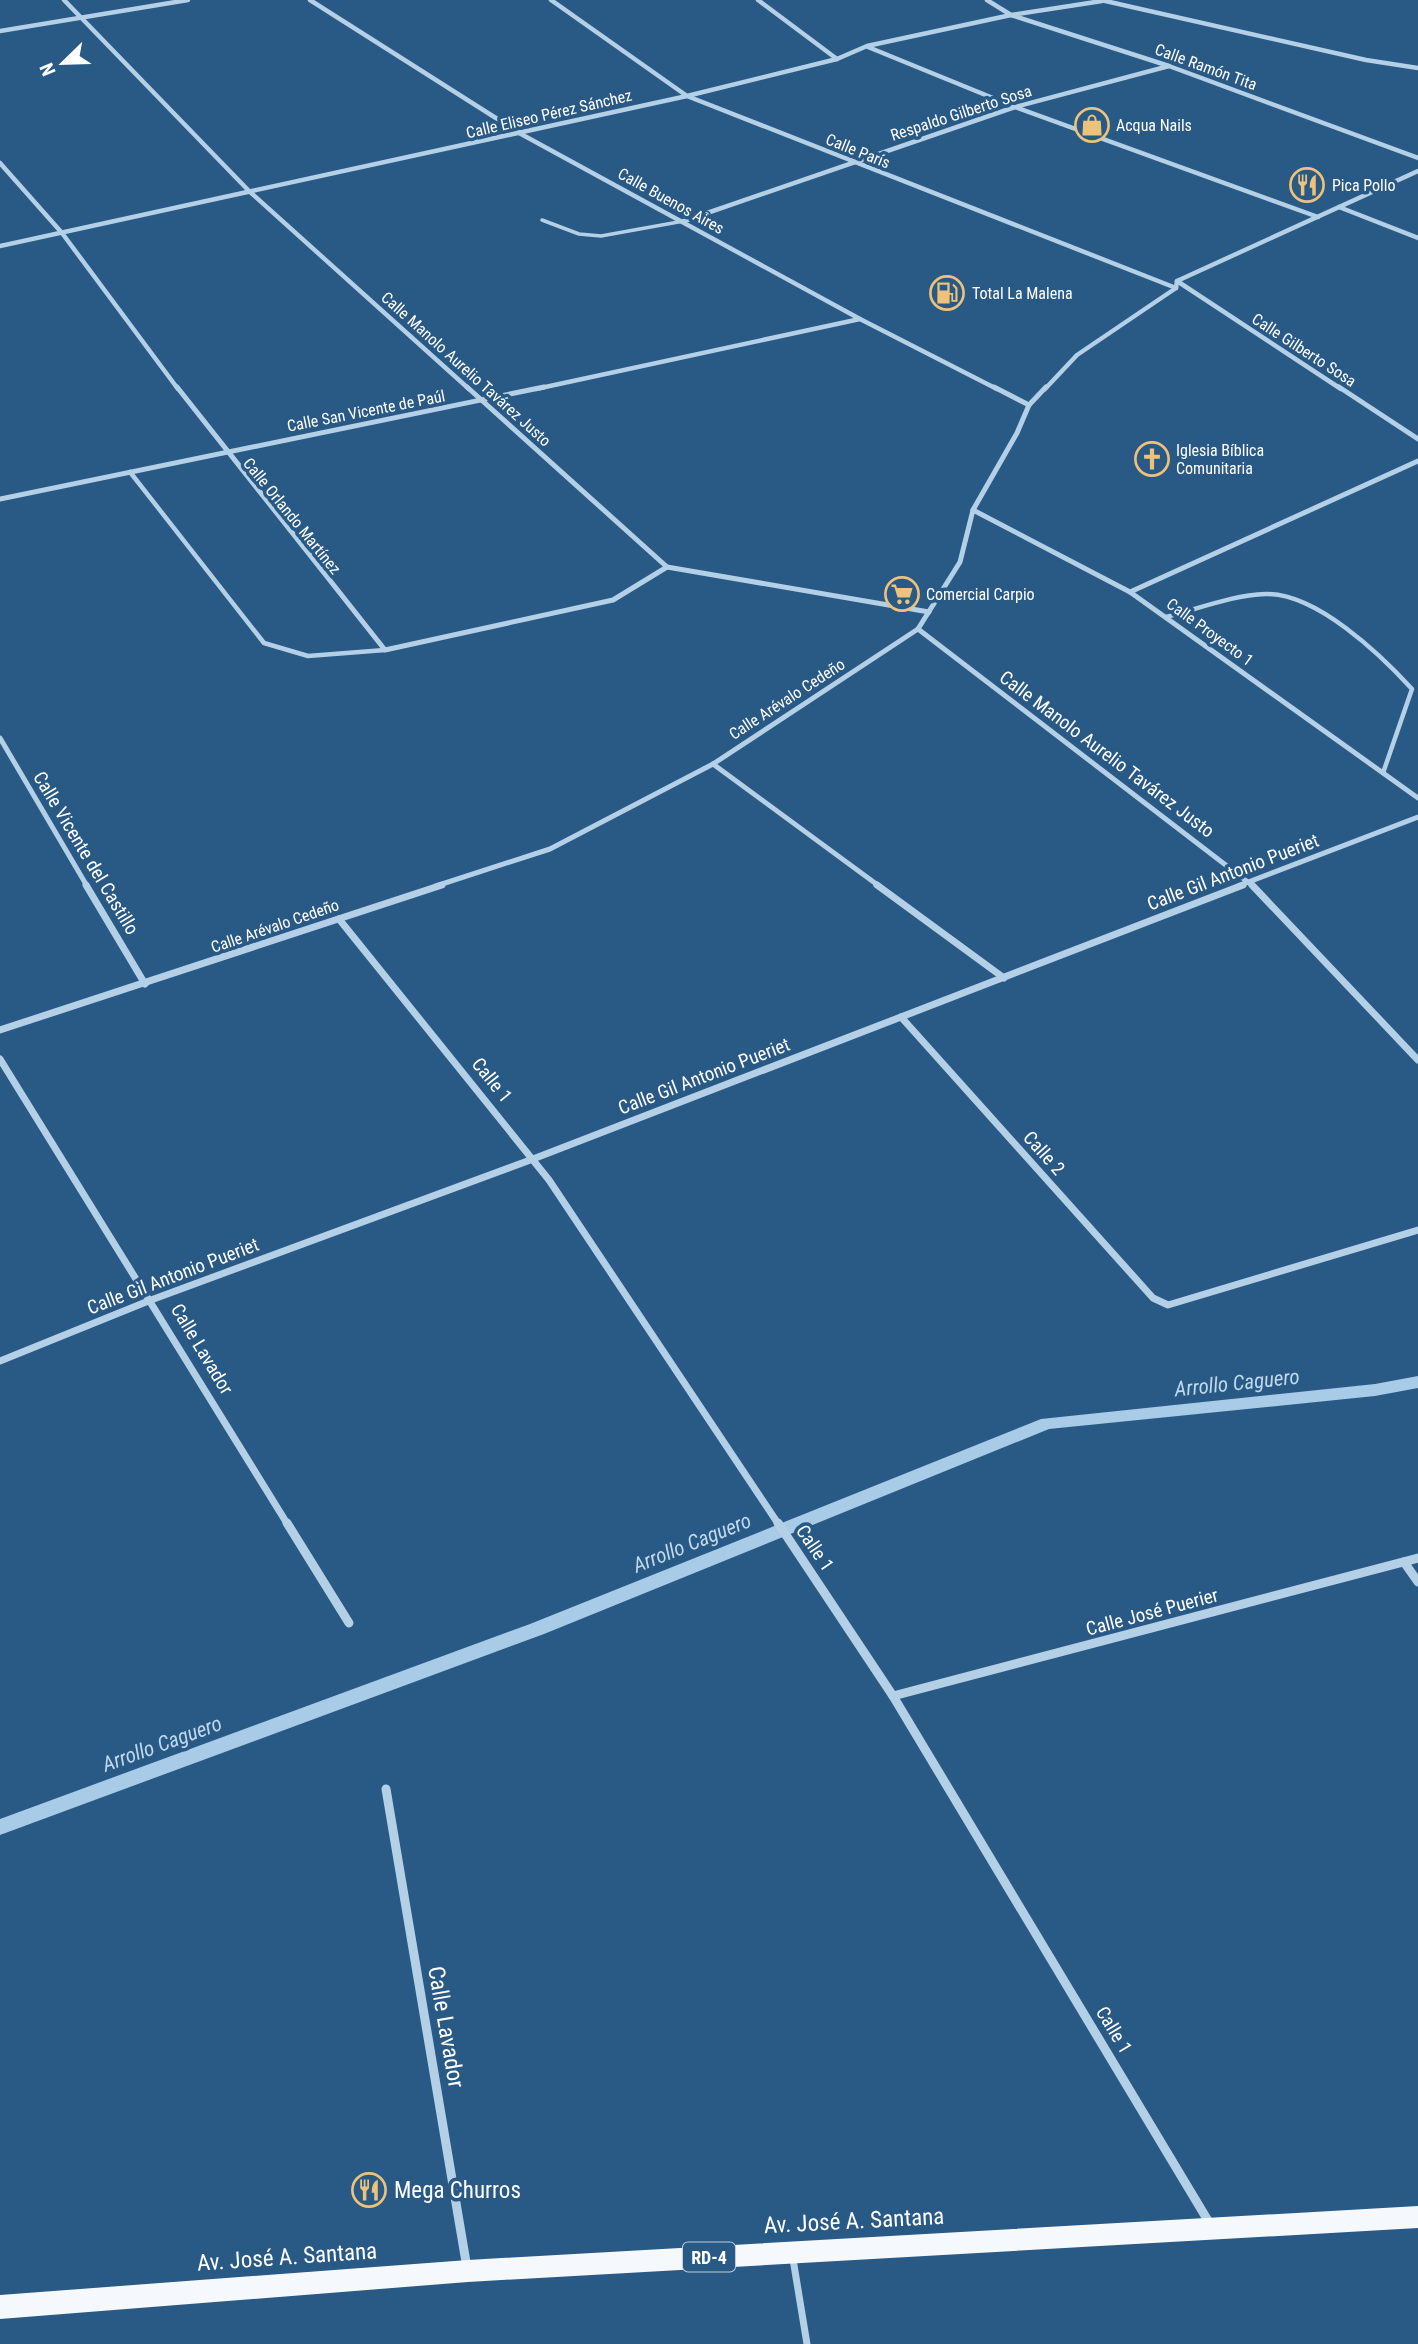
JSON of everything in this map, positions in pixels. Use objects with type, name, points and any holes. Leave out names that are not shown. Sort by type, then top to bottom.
[{"type":"main road","name":"Av. José A. Santana","points":[[0,2307],[468,2271],[1418,2217]]},
{"type":"street","name":"Calle Manolo Aurelio Tavárez Justo","points":[[64,0],[249,191],[479,401],[667,567]]},
{"type":"street","points":[[0,31],[188,0]]},
{"type":"street","name":"Calle Buenos Aires","points":[[310,0],[521,134],[860,319],[1029,405]]},
{"type":"street","name":"Calle París","points":[[551,0],[687,96],[852,162],[1176,284]]},
{"type":"street","points":[[758,0],[837,59]]},
{"type":"street","name":"Calle Ramón Tita","points":[[987,0],[1011,15],[1169,66],[1418,158]]},
{"type":"street","points":[[1102,1],[1366,60],[1418,68]]},
{"type":"street","name":"Calle Eliseo Pérez Sánchez","points":[[0,246],[687,96],[837,59],[867,47],[1011,15],[1102,1]]},
{"type":"street","points":[[867,47],[1015,107],[1319,217]]},
{"type":"street","name":"Respaldo Gilberto Sosa","points":[[684,222],[1015,107],[1169,66]]},
{"type":"street","name":"Calle Orlando Martínez","points":[[0,163],[62,233],[225,452],[385,650]]},
{"type":"street","name":"Calle Arévalo Cedeño","points":[[0,1030],[550,849],[713,764],[918,629],[960,562],[973,510],[1017,433],[1029,405],[1077,355],[1176,284],[1270,236],[1319,217],[1418,171]]},
{"type":"street","points":[[1338,207],[1418,237]]},
{"type":"street","name":"Calle Gilberto Sosa","points":[[1176,284],[1418,439]]},
{"type":"street","name":"Calle San Vicente de Paúl","points":[[0,499],[479,401],[860,319]]},
{"type":"street","points":[[1130,592],[1418,461]]},
{"type":"street","name":"Calle Proyecto 1","points":[[973,510],[1130,592],[1418,798]]},
{"type":"street","points":[[385,650],[613,600],[667,567],[929,612]]},
{"type":"street","name":"Calle Manolo Aurelio Tavárez Justo","points":[[918,629],[1250,883],[1418,1060]]},
{"type":"street","name":"Calle Vicente del Castillo","points":[[0,738],[145,984]]},
{"type":"street","points":[[713,764],[1004,978]]},
{"type":"street","name":"Calle Gil Antonio Pueriet","points":[[0,1361],[151,1300],[533,1159],[1418,817]]},
{"type":"street","name":"Calle 1","points":[[339,919],[533,1159],[765,1504],[893,1696],[1213,2229]]},
{"type":"street","name":"Calle 2","points":[[901,1017],[1153,1298],[1168,1305],[1182,1303],[1418,1230]]},
{"type":"street","name":"Calle Lavador","points":[[0,1059],[349,1622]]},
{"type":"street","name":"Calle José Puerier","points":[[893,1696],[1418,1558]]},
{"type":"street","points":[[1404,1562],[1418,1582]]},
{"type":"street","name":"Calle Lavador","points":[[386,1789],[468,2271]]},
{"type":"lane","points":[[542,220],[579,234],[601,236],[684,222]]},
{"type":"lane","points":[[130,472],[264,643],[284,654],[333,656],[385,650]]},
{"type":"lane","points":[[1166,617],[1256,594],[1294,598],[1334,623],[1395,668],[1412,689],[1384,774]]},
{"type":"lane","points":[[792,2252],[807,2344]]},
{"type":"waterway","name":"Arrollo Caguero","points":[[0,1827],[537,1629],[1047,1423],[1375,1390],[1418,1382]]},
{"type":"place","name":"Acqua Nails","points":[[1092,125]]},
{"type":"place","name":"Pica Pollo","points":[[1307,185]]},
{"type":"place","name":"Total La Malena","points":[[947,293]]},
{"type":"place","name":"Iglesia Bíblica Comunitaria","points":[[1152,459]]},
{"type":"place","name":"Comercial Carpio","points":[[902,594]]},
{"type":"place","name":"Mega Churros","points":[[369,2190]]}]
